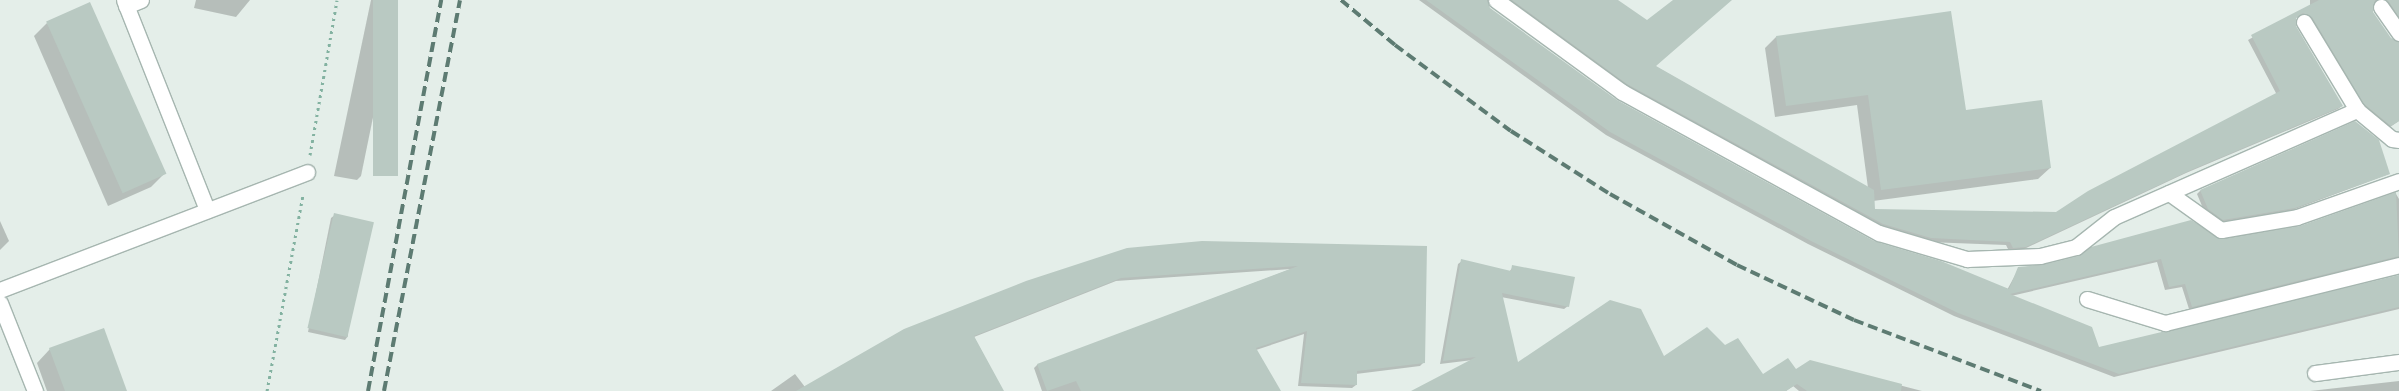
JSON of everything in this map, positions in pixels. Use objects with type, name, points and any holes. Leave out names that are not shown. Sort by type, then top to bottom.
[{"type":"street","points":[[141,0],[125,3],[207,210]]},
{"type":"street","points":[[1496,0],[1631,96],[1879,233],[1966,259],[2040,256],[2076,247],[2114,217],[2357,110]]},
{"type":"street","points":[[2381,7],[2399,33]]},
{"type":"street","points":[[2304,22],[2357,110],[2392,139],[2399,140]]},
{"type":"street","points":[[0,290],[307,172]]},
{"type":"street","points":[[2169,193],[2221,230],[2297,217],[2399,182]]},
{"type":"street","points":[[2088,299],[2165,324],[2399,265]]},
{"type":"street","points":[[0,303],[35,391]]},
{"type":"street","points":[[2315,373],[2399,362]]},
{"type":"path","points":[[267,391],[337,0]]},
{"type":"building","points":[[373,0],[398,0],[398,176],[373,176]]},
{"type":"building","points":[[1426,0],[1487,0],[1490,8],[1617,100],[1874,241],[1941,261],[2009,289],[2018,267],[2042,265],[2078,256],[2091,247],[2191,220],[2223,239],[2300,226],[2396,192],[2399,256],[2192,307],[2185,284],[2169,287],[2161,259],[2010,294],[2092,327],[2099,347],[2399,275],[2399,307],[2119,374],[1958,313],[1811,241],[1610,132]]},
{"type":"building","points":[[1512,0],[1618,0],[1647,20],[1673,0],[1732,0],[1656,66],[1874,190],[1875,209],[2056,212],[2088,191],[2280,91],[2251,35],[2319,0],[2375,0],[2373,12],[2391,38],[2399,42],[2399,121],[2391,126],[2364,104],[2312,17],[2303,13],[2296,18],[2296,26],[2343,106],[2191,170],[2026,247],[2013,248],[2010,242],[1931,238],[1883,224],[1627,84]]},
{"type":"building","points":[[2387,0],[2399,0],[2399,17],[2389,2]]},
{"type":"building","points":[[90,2],[166,174],[123,193],[46,22]]},
{"type":"building","points":[[1951,11],[1966,110],[2042,100],[2051,168],[1881,190],[1868,95],[1786,106],[1776,36]]},
{"type":"building","points":[[2355,121],[2379,140],[2390,174],[2295,208],[2223,220],[2208,209],[2200,190]]},
{"type":"building","points":[[334,213],[374,222],[347,337],[307,328]]},
{"type":"building","points":[[1202,241],[1427,246],[1425,363],[1357,371],[1357,385],[1301,383],[1307,331],[1256,348],[1281,391],[1081,391],[1076,381],[1047,391],[1037,364],[1298,266],[1121,278],[974,336],[1004,391],[796,391],[904,329],[1026,281],[1127,248]]},
{"type":"building","points":[[1461,259],[1511,271],[1512,265],[1575,277],[1569,307],[1502,293],[1518,362],[1610,300],[1641,309],[1664,356],[1707,327],[1725,345],[1738,338],[1763,374],[1788,358],[1796,369],[1810,360],[1902,384],[1901,391],[1807,391],[1797,384],[1786,391],[1411,391],[1476,357],[1443,361]]},
{"type":"building","points":[[104,328],[127,391],[65,391],[49,348]]},
{"type":"railway","points":[[368,391],[441,0]]},
{"type":"railway","points":[[384,391],[460,0]]},
{"type":"railway","points":[[1341,0],[1395,45],[1511,131],[1610,194],[1737,265],[1854,320],[2041,391]]}]
